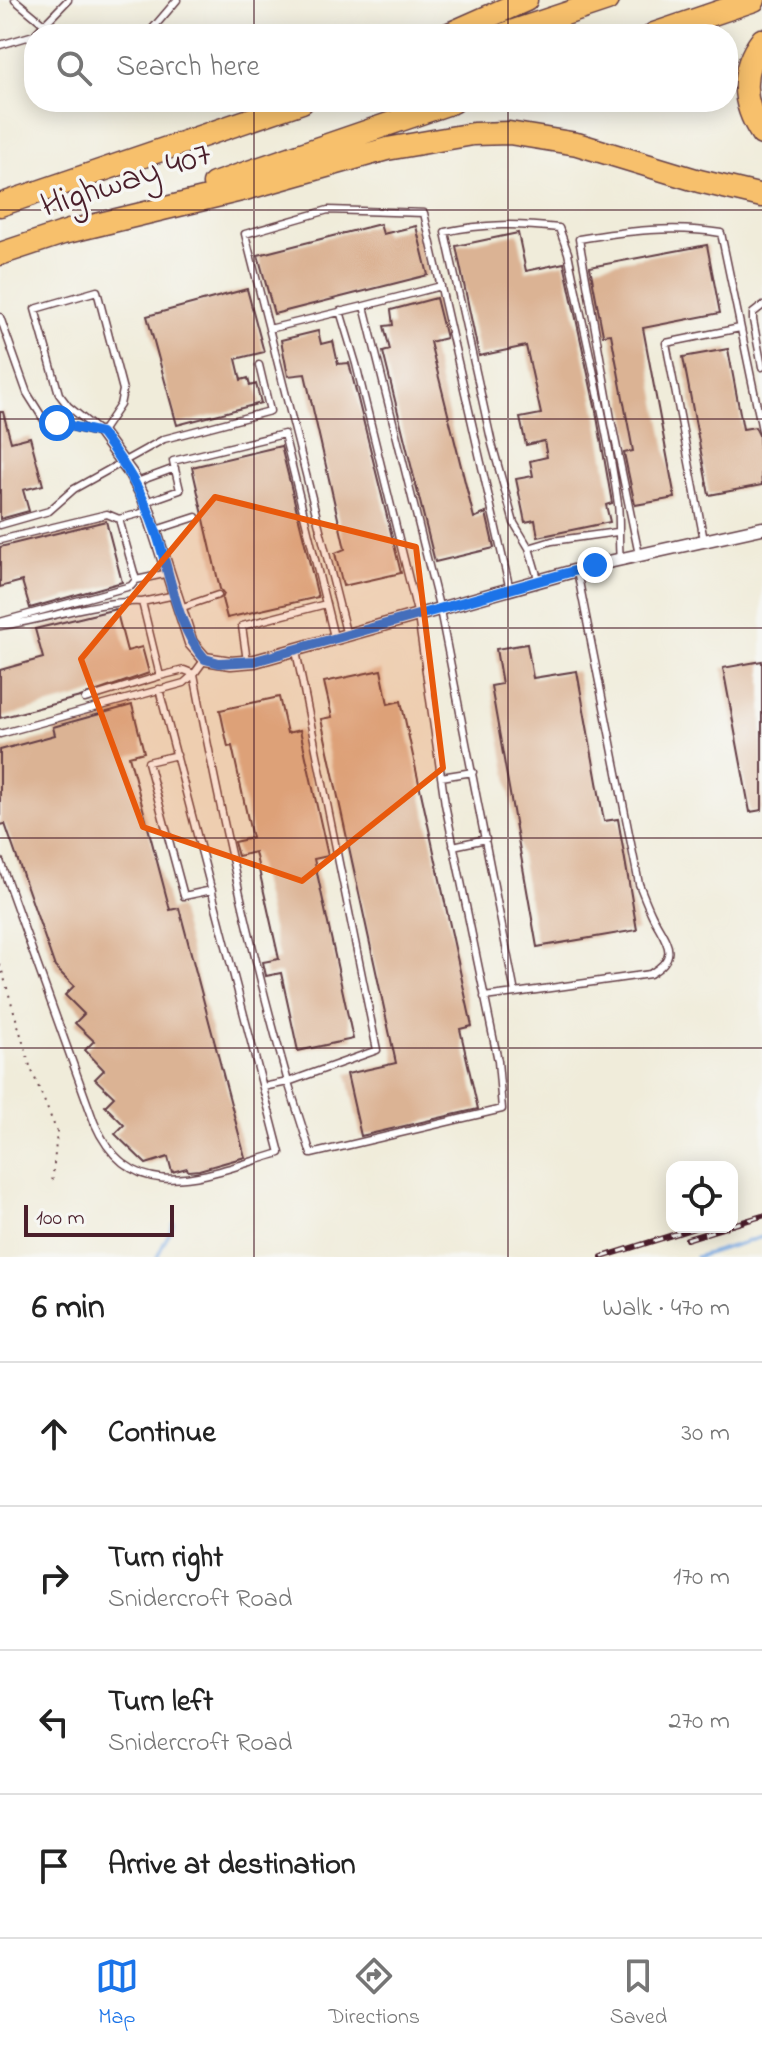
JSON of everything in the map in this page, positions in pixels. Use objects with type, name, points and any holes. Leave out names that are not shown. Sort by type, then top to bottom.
[{"type":"highway","points":[[472,24],[526,0]]},
{"type":"highway","points":[[535,24],[607,0]]},
{"type":"highway","points":[[683,24],[754,0]]},
{"type":"highway","points":[[762,40],[746,70],[745,87],[752,118],[762,134]]},
{"type":"highway","name":"Highway 407","points":[[0,205],[269,112]]},
{"type":"highway","name":"Highway 407","points":[[0,254],[423,112]]},
{"type":"highway","points":[[63,233],[245,189],[387,149],[473,134],[509,133],[577,144],[699,181],[762,196]]},
{"type":"street","points":[[101,433],[136,482],[147,506],[191,643],[205,659],[219,663],[247,661],[577,571],[762,528]]},
{"type":"lane","points":[[15,0],[44,24]]},
{"type":"lane","points":[[46,24],[68,0]]},
{"type":"lane","points":[[157,24],[177,0]]},
{"type":"lane","points":[[0,45],[24,38]]},
{"type":"lane","points":[[341,637],[245,234],[328,210],[424,213],[510,590]]},
{"type":"lane","points":[[539,582],[529,548],[514,523],[492,444],[445,232],[509,224],[559,228],[568,253],[619,508],[617,532],[620,560]]},
{"type":"lane","points":[[639,555],[579,239],[630,231],[689,228],[721,233],[762,430]]},
{"type":"lane","points":[[269,329],[441,286]]},
{"type":"lane","points":[[97,291],[123,390],[120,405],[101,433],[68,406],[59,394],[35,309],[97,291]]},
{"type":"lane","points":[[364,306],[440,610],[515,993]]},
{"type":"lane","points":[[762,306],[753,313],[762,367]]},
{"type":"lane","points":[[194,674],[269,1015],[311,1154],[502,1109],[498,1061],[441,777],[418,616],[340,311]]},
{"type":"lane","points":[[0,317],[27,393],[44,420],[101,433]]},
{"type":"lane","points":[[704,540],[666,343],[740,328]]},
{"type":"lane","points":[[0,525],[49,511],[74,489],[164,439],[270,411],[259,365]]},
{"type":"lane","points":[[0,540],[107,514],[119,519],[180,490],[173,461],[284,434],[326,604],[341,637]]},
{"type":"lane","points":[[136,482],[175,468]]},
{"type":"lane","points":[[156,530],[196,517]]},
{"type":"lane","points":[[119,519],[136,580]]},
{"type":"lane","points":[[529,548],[552,541],[617,532]]},
{"type":"lane","points":[[484,997],[650,974],[664,966],[669,953],[667,939],[652,915],[639,884],[632,856],[577,571]]},
{"type":"lane","points":[[0,624],[131,586],[136,580],[169,573]]},
{"type":"lane","points":[[0,624],[28,623],[121,601],[142,602],[175,595]]},
{"type":"lane","points":[[179,609],[218,595]]},
{"type":"lane","points":[[142,602],[160,676]]},
{"type":"lane","points":[[247,661],[242,626],[326,604]]},
{"type":"lane","points":[[263,1087],[288,1082],[377,1050],[296,648]]},
{"type":"lane","points":[[0,734],[184,683],[205,659]]},
{"type":"lane","points":[[85,699],[184,670],[194,674]]},
{"type":"lane","points":[[0,861],[94,1122],[103,1143],[113,1155],[147,1176],[167,1180],[185,1179],[280,1153],[159,689]]},
{"type":"lane","points":[[177,755],[148,762],[184,896],[212,890]]},
{"type":"lane","points":[[441,777],[473,772]]},
{"type":"lane","points":[[453,846],[486,839]]},
{"type":"path","points":[[0,964],[30,1066],[57,1132],[52,1185]]},
{"type":"highlighted area","points":[[215,497],[416,547],[443,768],[302,881],[143,827],[81,659]]},
{"type":"building","points":[[380,224],[383,234],[416,226],[428,275],[274,314],[258,255]]},
{"type":"building","points":[[518,233],[526,271],[564,263],[612,503],[606,505],[610,522],[538,537],[535,520],[525,522],[516,479],[533,476],[530,461],[547,457],[544,441],[526,445],[520,418],[541,414],[526,346],[479,356],[456,246]]},
{"type":"building","points":[[707,245],[720,313],[643,328],[675,498],[635,505],[624,453],[633,451],[611,334],[603,335],[590,267]]},
{"type":"building","points":[[247,289],[264,352],[236,359],[241,380],[248,378],[250,386],[256,384],[261,403],[177,425],[147,316]]},
{"type":"building","points":[[436,298],[446,338],[430,342],[474,518],[486,513],[494,548],[435,562],[383,352],[390,350],[384,326],[393,325],[391,310]]},
{"type":"building","points":[[318,331],[321,344],[333,341],[338,364],[349,363],[401,573],[343,586],[335,553],[345,549],[305,374],[288,376],[281,340]]},
{"type":"building","points":[[728,349],[743,429],[755,427],[759,435],[762,485],[709,495],[683,357]]},
{"type":"building","points":[[0,412],[3,412],[11,442],[30,437],[43,485],[23,490],[29,511],[0,519]]},
{"type":"building","points":[[281,446],[318,597],[227,618],[222,599],[224,594],[220,589],[192,467]]},
{"type":"building","points":[[106,521],[122,582],[30,608],[22,581],[0,587],[0,547]]},
{"type":"building","points":[[116,609],[127,651],[142,647],[149,673],[80,697],[0,718],[0,670],[43,658],[35,629]]},
{"type":"building","points":[[527,644],[533,678],[577,671],[604,821],[618,819],[637,930],[537,947],[491,686],[502,684],[496,649]]},
{"type":"building","points":[[762,661],[762,810],[750,812],[723,668]]},
{"type":"building","points":[[381,670],[388,704],[401,701],[472,1026],[460,1029],[478,1109],[361,1136],[347,1074],[396,1063],[321,719],[332,717],[324,682]]},
{"type":"building","points":[[279,697],[287,733],[300,730],[328,856],[314,859],[353,1039],[298,1051],[281,973],[266,976],[263,962],[279,959],[255,852],[238,856],[234,842],[252,838],[232,746],[228,747],[220,710]]},
{"type":"building","points":[[132,705],[144,752],[129,756],[170,910],[179,908],[245,1157],[199,1170],[188,1171],[187,1168],[172,1172],[168,1157],[146,1164],[115,1134],[124,1125],[105,1106],[114,1097],[95,1079],[104,1070],[85,1050],[94,1041],[75,1023],[84,1014],[65,995],[74,986],[55,967],[5,824],[0,825],[0,750],[55,735],[53,727]]},
{"type":"waterway","points":[[157,1257],[174,1223]]},
{"type":"waterway","points":[[696,1257],[762,1237]]},
{"type":"railway","points":[[738,1223],[762,1216]]},
{"type":"railway","points":[[602,1257],[679,1233]]},
{"type":"railway","points":[[687,1239],[706,1233]]},
{"type":"route","points":[[57,423],[101,433],[131,474],[157,534],[187,635],[205,659],[219,663],[255,661],[595,565]]}]
